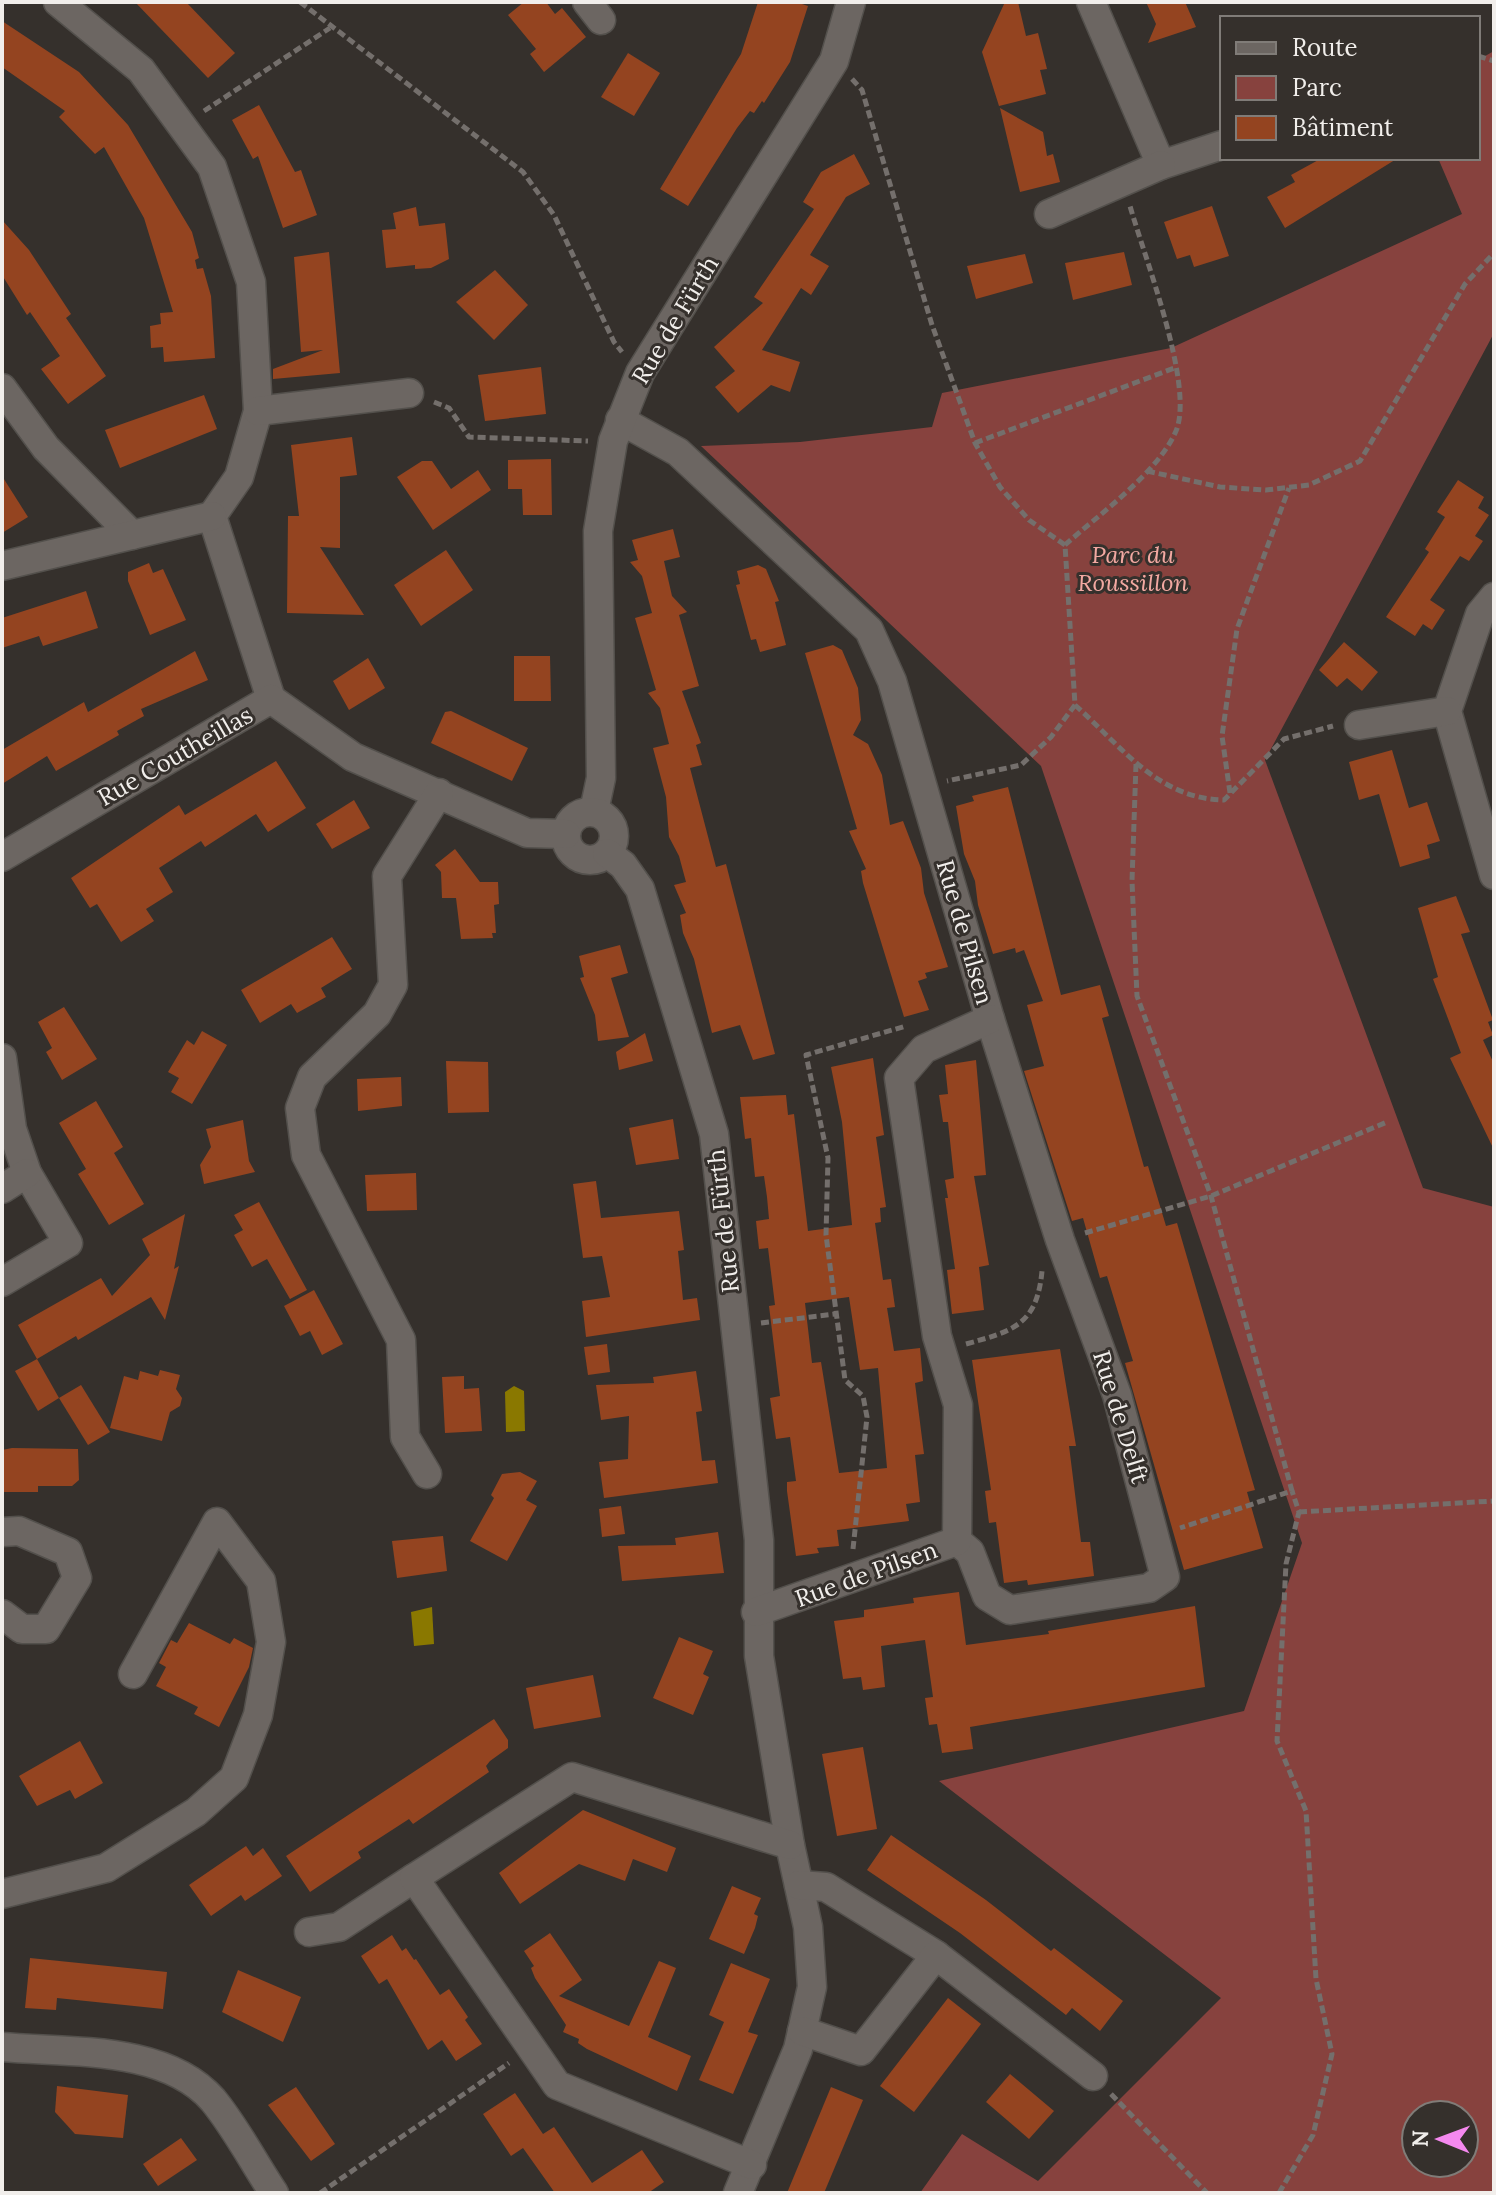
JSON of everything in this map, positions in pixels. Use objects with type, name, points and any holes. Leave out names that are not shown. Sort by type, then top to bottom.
[{"type":"street","points":[[2,566],[212,516],[239,477],[258,411],[251,282],[212,167],[141,70],[58,2]]},
{"type":"street","name":"Rue de Fürth","points":[[594,811],[601,778],[598,531],[616,431],[640,373],[834,61],[851,2]]},
{"type":"street","points":[[1091,2],[1161,165]]},
{"type":"street","points":[[1049,214],[1161,165],[1220,146]]},
{"type":"street","points":[[2,388],[46,448],[132,535]]},
{"type":"street","points":[[258,411],[409,393]]},
{"type":"street","name":"Rue de Pilsen","points":[[616,431],[678,452],[869,630],[892,681],[990,1019],[924,1049],[899,1078],[937,1336],[958,1405],[957,1541],[756,1612]]},
{"type":"street","points":[[212,516],[271,699]]},
{"type":"street","points":[[1494,597],[1480,614],[1447,711],[1494,875]]},
{"type":"street","name":"Rue Coutheillas","points":[[2,857],[271,699],[353,757],[527,833],[566,834]]},
{"type":"street","points":[[1359,725],[1447,711]]},
{"type":"street","points":[[427,1474],[405,1437],[401,1340],[306,1155],[300,1108],[312,1077],[377,1014],[393,985],[387,876],[439,793]]},
{"type":"street","points":[[594,811],[606,817],[614,829],[614,842],[607,853],[585,860],[568,846],[566,834],[575,816],[594,811]]},
{"type":"street","name":"Rue de Fürth","points":[[607,853],[623,865],[640,889],[714,1134],[759,1540],[756,1612],[759,1656],[790,1845],[808,1927],[812,1987],[802,2031],[752,2165],[738,2193]]},
{"type":"street","name":"Rue de Delft","points":[[957,1541],[970,1552],[987,1596],[1010,1610],[1149,1588],[1165,1577],[1157,1536],[1117,1395],[1060,1240],[990,1019]]},
{"type":"street","points":[[2,1058],[12,1129],[27,1173],[68,1243],[2,1282]]},
{"type":"street","points":[[2,1189],[27,1173]]},
{"type":"street","points":[[2,1894],[106,1868],[196,1812],[234,1778],[258,1715],[271,1642],[261,1581],[217,1522],[133,1674]]},
{"type":"street","points":[[2,1532],[19,1531],[68,1552],[77,1578],[46,1629],[22,1629],[2,1614]]},
{"type":"street","points":[[309,1932],[339,1927],[572,1777],[790,1845]]},
{"type":"street","points":[[414,1878],[557,2085],[752,2165]]},
{"type":"street","points":[[799,1885],[826,1887],[936,1955],[1093,2076]]},
{"type":"street","points":[[802,2031],[861,2051],[936,1955]]},
{"type":"street","points":[[2,2047],[141,2060],[175,2074],[212,2099],[274,2193]]},
{"type":"path","points":[[300,2],[330,28],[523,172],[554,215],[614,342],[640,373]]},
{"type":"path","points":[[182,126],[330,28]]},
{"type":"path","points":[[834,61],[862,90],[932,325],[975,443],[1000,487],[1029,520],[1065,545]]},
{"type":"path","points":[[1065,545],[1147,471],[1175,432],[1182,403],[1177,367],[1123,182]]},
{"type":"path","points":[[1147,471],[1220,487],[1266,490],[1309,485],[1360,461],[1465,284],[1494,253]]},
{"type":"path","points":[[975,443],[1177,367]]},
{"type":"path","points":[[409,393],[449,408],[469,437],[616,431]]},
{"type":"path","points":[[1231,794],[1222,736],[1237,629],[1289,488]]},
{"type":"path","points":[[923,787],[1021,765],[1051,737],[1075,705],[1065,545]]},
{"type":"path","points":[[1075,705],[1136,764],[1171,790],[1193,797],[1224,800],[1284,739],[1344,723],[1359,725]]},
{"type":"path","points":[[1136,764],[1132,881],[1137,996],[1211,1196],[1299,1512],[1286,1564],[1277,1741],[1306,1811],[1316,1979],[1332,2054],[1313,2135],[1279,2193]]},
{"type":"path","points":[[862,1576],[853,1548],[867,1417],[863,1396],[845,1380],[826,1235],[828,1158],[806,1055],[911,1025]]},
{"type":"path","points":[[1211,1196],[1387,1122]]},
{"type":"path","points":[[735,1327],[835,1314]]},
{"type":"path","points":[[1157,1536],[1292,1491]]},
{"type":"path","points":[[1299,1512],[1494,1501]]},
{"type":"path","points":[[320,2193],[530,2049]]},
{"type":"path","points":[[1093,2076],[1207,2193]]},
{"type":"green space","name":"Parc du Roussillon","points":[[1494,51],[1494,333],[1265,760],[1423,1188],[1494,1207],[1494,2193],[920,2193],[962,2134],[1038,2181],[1221,1998],[939,1781],[1244,1711],[1302,1543],[1041,766],[701,446],[800,442],[932,427],[942,393],[1171,348],[1462,214],[1439,160],[1480,160],[1480,59]]},
{"type":"shaded area","points":[[514,1386],[524,1391],[525,1431],[506,1432],[505,1392]]},
{"type":"shaded area","points":[[432,1607],[434,1644],[414,1646],[411,1612]]},
{"type":"building","points":[[135,2],[186,2],[235,53],[208,78]]},
{"type":"building","points":[[524,2],[546,2],[555,14],[562,8],[586,37],[544,72],[530,54],[536,49],[508,15]]},
{"type":"building","points":[[758,2],[796,2],[808,6],[790,62],[764,103],[762,101],[754,113],[750,111],[737,128],[688,206],[660,189],[741,54]]},
{"type":"building","points":[[1005,2],[1018,2],[1026,36],[1038,33],[1047,69],[1040,70],[1046,94],[999,106],[982,52]]},
{"type":"building","points":[[1146,2],[1185,2],[1196,27],[1148,43],[1156,24]]},
{"type":"building","points":[[2,21],[79,72],[128,125],[192,232],[199,258],[195,260],[197,269],[203,268],[211,296],[215,358],[164,362],[163,347],[151,348],[150,326],[161,324],[160,313],[173,312],[144,218],[104,147],[95,154],[59,117],[65,111],[2,67]]},
{"type":"building","points":[[628,53],[660,73],[634,116],[601,97]]},
{"type":"building","points":[[259,105],[295,172],[301,170],[317,215],[283,228],[258,156],[253,159],[232,120]]},
{"type":"building","points":[[1000,108],[1043,132],[1047,156],[1053,154],[1060,182],[1020,192]]},
{"type":"building","points":[[854,154],[870,184],[846,197],[810,255],[829,266],[811,295],[801,288],[762,350],[800,362],[790,392],[771,385],[738,413],[715,387],[735,371],[714,347],[763,303],[754,297],[814,209],[803,202],[821,172]]},
{"type":"building","points":[[1318,160],[1395,160],[1285,228],[1267,197],[1295,182],[1291,175]]},
{"type":"building","points":[[1212,206],[1229,256],[1194,267],[1190,255],[1177,259],[1164,222]]},
{"type":"building","points":[[416,207],[419,226],[445,223],[449,259],[431,268],[415,269],[415,265],[386,268],[382,230],[396,229],[393,213]]},
{"type":"building","points":[[2,220],[29,250],[71,314],[66,318],[106,376],[68,404],[41,369],[60,356],[30,312],[27,315],[2,275]]},
{"type":"building","points":[[329,252],[340,373],[273,379],[273,369],[323,350],[301,352],[294,257]]},
{"type":"building","points":[[1124,252],[1132,285],[1073,300],[1065,263]]},
{"type":"building","points":[[1025,254],[1033,283],[976,299],[967,266]]},
{"type":"building","points":[[495,270],[528,305],[494,340],[456,302]]},
{"type":"building","points":[[541,367],[546,414],[485,421],[478,375]]},
{"type":"building","points":[[204,395],[217,429],[120,468],[105,430]]},
{"type":"building","points":[[352,437],[357,475],[340,477],[340,548],[320,547],[364,615],[287,613],[288,516],[299,516],[291,445]]},
{"type":"building","points":[[551,459],[552,515],[523,515],[522,489],[508,489],[508,460]]},
{"type":"building","points":[[422,461],[432,461],[451,489],[478,470],[491,490],[433,530],[397,477]]},
{"type":"building","points":[[2,476],[28,517],[2,533]]},
{"type":"building","points":[[1458,480],[1484,497],[1478,508],[1489,515],[1475,536],[1483,541],[1469,561],[1460,556],[1430,600],[1445,610],[1432,630],[1423,624],[1415,636],[1386,617],[1429,552],[1425,549],[1445,517],[1437,512]]},
{"type":"building","points":[[673,529],[680,557],[664,561],[672,596],[687,612],[679,615],[699,686],[682,691],[701,743],[696,745],[702,765],[690,768],[716,867],[726,864],[775,1054],[753,1060],[740,1025],[712,1033],[694,959],[683,933],[680,915],[686,913],[674,885],[686,882],[679,856],[669,837],[666,797],[653,748],[669,744],[660,708],[648,693],[656,690],[635,618],[652,613],[642,576],[630,562],[638,560],[632,540]]},
{"type":"building","points":[[446,550],[473,590],[421,626],[394,585]]},
{"type":"building","points":[[149,563],[153,573],[163,569],[186,620],[150,635],[128,581],[128,572]]},
{"type":"building","points":[[758,565],[766,569],[779,601],[775,602],[786,645],[760,652],[756,639],[751,640],[736,585],[740,584],[737,571]]},
{"type":"building","points":[[86,591],[98,628],[43,646],[39,636],[2,648],[2,618]]},
{"type":"building","points":[[1344,642],[1378,672],[1362,691],[1347,678],[1337,687],[1319,670]]},
{"type":"building","points":[[833,645],[842,650],[858,688],[861,720],[853,735],[868,744],[882,775],[890,825],[903,821],[921,868],[924,893],[948,967],[925,973],[927,978],[918,981],[929,1010],[904,1017],[863,883],[861,871],[866,869],[849,831],[857,829],[805,653]]},
{"type":"building","points":[[195,651],[208,680],[141,709],[144,716],[117,731],[119,735],[56,771],[47,756],[2,784],[2,750],[84,702],[88,712]]},
{"type":"building","points":[[514,656],[550,656],[551,701],[514,701]]},
{"type":"building","points":[[368,658],[385,688],[349,710],[333,681]]},
{"type":"building","points":[[451,711],[528,748],[512,781],[431,743],[445,712]]},
{"type":"building","points":[[1392,750],[1409,808],[1427,802],[1440,841],[1427,845],[1430,858],[1400,867],[1379,794],[1359,800],[1349,762]]},
{"type":"building","points":[[276,761],[306,808],[268,832],[256,814],[205,847],[201,841],[159,868],[173,892],[146,909],[154,921],[121,942],[97,904],[90,908],[71,878],[179,805],[185,815]]},
{"type":"building","points":[[1008,787],[1061,995],[1100,985],[1109,1016],[1102,1018],[1144,1167],[1148,1166],[1166,1226],[1177,1223],[1255,1490],[1247,1492],[1263,1548],[1184,1570],[1125,1363],[1133,1361],[1107,1276],[1100,1278],[1083,1218],[1072,1221],[1024,1071],[1044,1066],[1027,1005],[1043,1001],[1024,950],[1016,953],[1015,948],[993,954],[978,905],[975,881],[964,854],[956,806],[974,801],[972,796]]},
{"type":"building","points":[[354,800],[370,828],[332,849],[316,824]]},
{"type":"building","points":[[455,849],[480,882],[498,882],[499,904],[494,905],[496,933],[492,933],[493,938],[461,939],[456,898],[442,898],[441,872],[435,865]]},
{"type":"building","points":[[1456,896],[1470,932],[1461,934],[1493,1020],[1488,1022],[1493,1035],[1483,1040],[1494,1064],[1494,1150],[1450,1058],[1461,1053],[1433,979],[1438,977],[1418,908]]},
{"type":"building","points":[[332,937],[352,969],[321,988],[326,997],[297,1013],[291,1004],[260,1023],[241,990]]},
{"type":"building","points":[[620,945],[628,973],[611,978],[629,1037],[598,1041],[595,1015],[580,978],[584,977],[579,956]]},
{"type":"building","points":[[64,1007],[97,1059],[62,1080],[46,1052],[52,1048],[38,1022]]},
{"type":"building","points":[[202,1031],[227,1045],[192,1104],[171,1092],[179,1078],[168,1072],[187,1040],[194,1045]]},
{"type":"building","points":[[645,1033],[653,1061],[619,1070],[616,1052]]},
{"type":"building","points":[[873,1058],[884,1135],[876,1137],[886,1207],[880,1208],[881,1222],[875,1223],[883,1280],[891,1279],[895,1307],[887,1308],[894,1351],[920,1348],[923,1381],[915,1383],[924,1454],[915,1455],[920,1502],[906,1504],[909,1521],[837,1530],[839,1546],[817,1548],[819,1553],[796,1556],[787,1491],[787,1482],[796,1481],[790,1437],[776,1439],[770,1398],[780,1396],[769,1306],[775,1305],[768,1248],[759,1249],[756,1221],[769,1219],[767,1197],[764,1176],[755,1177],[751,1138],[745,1139],[740,1097],[786,1095],[788,1115],[794,1114],[808,1231],[852,1225],[842,1122],[831,1067]],"holes":[[[849,1297],[860,1370],[878,1368],[887,1468],[839,1473],[821,1362],[812,1363],[805,1303]]]},
{"type":"building","points":[[976,1060],[986,1175],[974,1176],[989,1265],[979,1267],[984,1310],[952,1314],[947,1270],[955,1269],[945,1180],[954,1178],[948,1122],[943,1122],[939,1095],[948,1094],[945,1065]]},
{"type":"building","points":[[446,1061],[488,1062],[489,1112],[448,1113]]},
{"type":"building","points":[[401,1077],[402,1106],[358,1111],[357,1079]]},
{"type":"building","points":[[96,1101],[123,1147],[114,1153],[144,1204],[109,1225],[78,1174],[86,1169],[59,1123]]},
{"type":"building","points":[[673,1119],[679,1159],[636,1165],[629,1128]]},
{"type":"building","points":[[243,1120],[249,1161],[255,1172],[204,1184],[200,1165],[211,1147],[206,1129]]},
{"type":"building","points":[[416,1173],[417,1210],[367,1211],[365,1175]]},
{"type":"building","points":[[596,1181],[601,1218],[679,1211],[684,1250],[678,1251],[683,1300],[697,1298],[700,1320],[586,1337],[582,1301],[610,1297],[602,1256],[583,1258],[573,1184]]},
{"type":"building","points":[[259,1202],[307,1290],[290,1299],[267,1259],[252,1267],[234,1235],[243,1230],[234,1215]]},
{"type":"building","points":[[185,1214],[174,1269],[179,1266],[165,1320],[151,1297],[78,1340],[76,1336],[37,1359],[18,1325],[101,1278],[112,1296],[150,1255],[142,1239]]},
{"type":"building","points":[[314,1290],[343,1344],[322,1355],[310,1331],[300,1336],[284,1306]]},
{"type":"building","points":[[607,1344],[610,1372],[588,1375],[584,1347]]},
{"type":"building","points":[[1060,1349],[1076,1446],[1069,1446],[1081,1542],[1090,1542],[1094,1576],[1028,1585],[1027,1580],[1004,1583],[996,1522],[989,1523],[985,1491],[991,1490],[972,1360]]},
{"type":"building","points":[[37,1359],[59,1398],[38,1411],[15,1371]]},
{"type":"building","points":[[160,1370],[180,1375],[176,1389],[182,1398],[180,1406],[170,1412],[162,1441],[110,1428],[124,1376],[138,1380],[140,1371],[158,1376]]},
{"type":"building","points":[[696,1371],[702,1411],[696,1412],[702,1461],[715,1460],[718,1483],[604,1498],[599,1462],[628,1459],[629,1416],[601,1420],[596,1385],[654,1383],[653,1377]]},
{"type":"building","points":[[464,1376],[464,1389],[479,1388],[482,1431],[445,1433],[442,1377]]},
{"type":"building","points":[[81,1385],[110,1432],[88,1445],[59,1398]]},
{"type":"building","points":[[78,1449],[79,1480],[72,1486],[38,1486],[38,1492],[2,1492],[2,1450]]},
{"type":"building","points":[[520,1472],[537,1481],[526,1500],[537,1506],[507,1561],[470,1541],[494,1498],[491,1495],[502,1474]]},
{"type":"building","points":[[621,1506],[625,1534],[602,1537],[599,1509]]},
{"type":"building","points":[[718,1532],[724,1573],[622,1581],[618,1546],[676,1545],[675,1538]]},
{"type":"building","points":[[443,1536],[447,1571],[397,1578],[392,1541]]},
{"type":"building","points":[[959,1592],[966,1645],[1049,1634],[1048,1631],[1195,1606],[1205,1687],[970,1727],[973,1749],[942,1753],[937,1724],[929,1725],[925,1698],[933,1697],[925,1640],[881,1646],[885,1687],[863,1690],[861,1677],[843,1679],[834,1621],[864,1617],[864,1610],[914,1603],[913,1598]]},
{"type":"building","points":[[189,1623],[230,1644],[234,1638],[253,1648],[249,1667],[219,1727],[194,1714],[198,1707],[156,1686],[166,1667],[159,1663],[171,1640],[177,1643]]},
{"type":"building","points":[[679,1637],[713,1651],[703,1674],[709,1677],[693,1715],[653,1698]]},
{"type":"building","points":[[593,1675],[601,1717],[534,1729],[526,1688]]},
{"type":"building","points":[[494,1719],[508,1740],[508,1748],[486,1766],[489,1772],[413,1824],[409,1819],[358,1852],[361,1858],[310,1892],[286,1856]]},
{"type":"building","points":[[80,1741],[103,1783],[75,1799],[70,1790],[37,1806],[19,1776]]},
{"type":"building","points":[[863,1747],[877,1829],[837,1836],[822,1754]]},
{"type":"building","points":[[583,1810],[676,1848],[667,1872],[633,1859],[625,1881],[579,1864],[520,1904],[499,1873]]},
{"type":"building","points":[[891,1835],[986,1900],[1051,1951],[1054,1948],[1123,2001],[1100,2031],[1072,2008],[1066,2015],[960,1933],[867,1870]]},
{"type":"building","points":[[246,1846],[253,1856],[263,1848],[282,1876],[245,1901],[241,1895],[211,1916],[189,1885]]},
{"type":"building","points":[[732,1886],[761,1898],[754,1914],[758,1916],[755,1928],[744,1954],[709,1939]]},
{"type":"building","points":[[550,1933],[582,1980],[559,1996],[629,2026],[659,1961],[676,1968],[648,2037],[691,2056],[677,2091],[587,2049],[578,2043],[579,2039],[563,2032],[566,2025],[535,1978],[531,1968],[534,1966],[524,1951]]},
{"type":"building","points":[[392,1935],[402,1951],[406,1948],[416,1959],[440,1995],[449,1989],[482,2044],[456,2061],[442,2040],[428,2050],[387,1979],[379,1984],[361,1956]]},
{"type":"building","points":[[30,1958],[167,1972],[163,2009],[57,1998],[56,2010],[25,2008]]},
{"type":"building","points":[[731,1963],[770,1979],[748,2032],[758,2035],[733,2094],[699,2080],[724,2022],[709,2015]]},
{"type":"building","points":[[238,1970],[301,1997],[283,2042],[222,2012]]},
{"type":"building","points":[[948,1998],[981,2024],[914,2112],[880,2086]]},
{"type":"building","points":[[1010,2074],[1054,2111],[1029,2139],[986,2102]]},
{"type":"building","points":[[57,2086],[128,2095],[123,2138],[75,2134],[55,2112]]},
{"type":"building","points":[[296,2087],[335,2144],[311,2161],[268,2105]]},
{"type":"building","points":[[831,2087],[863,2100],[824,2193],[787,2193]]},
{"type":"building","points":[[515,2093],[543,2134],[554,2127],[592,2183],[642,2150],[664,2182],[648,2193],[555,2193],[523,2148],[511,2156],[483,2114]]},
{"type":"building","points":[[181,2138],[197,2160],[158,2186],[143,2164]]}]
